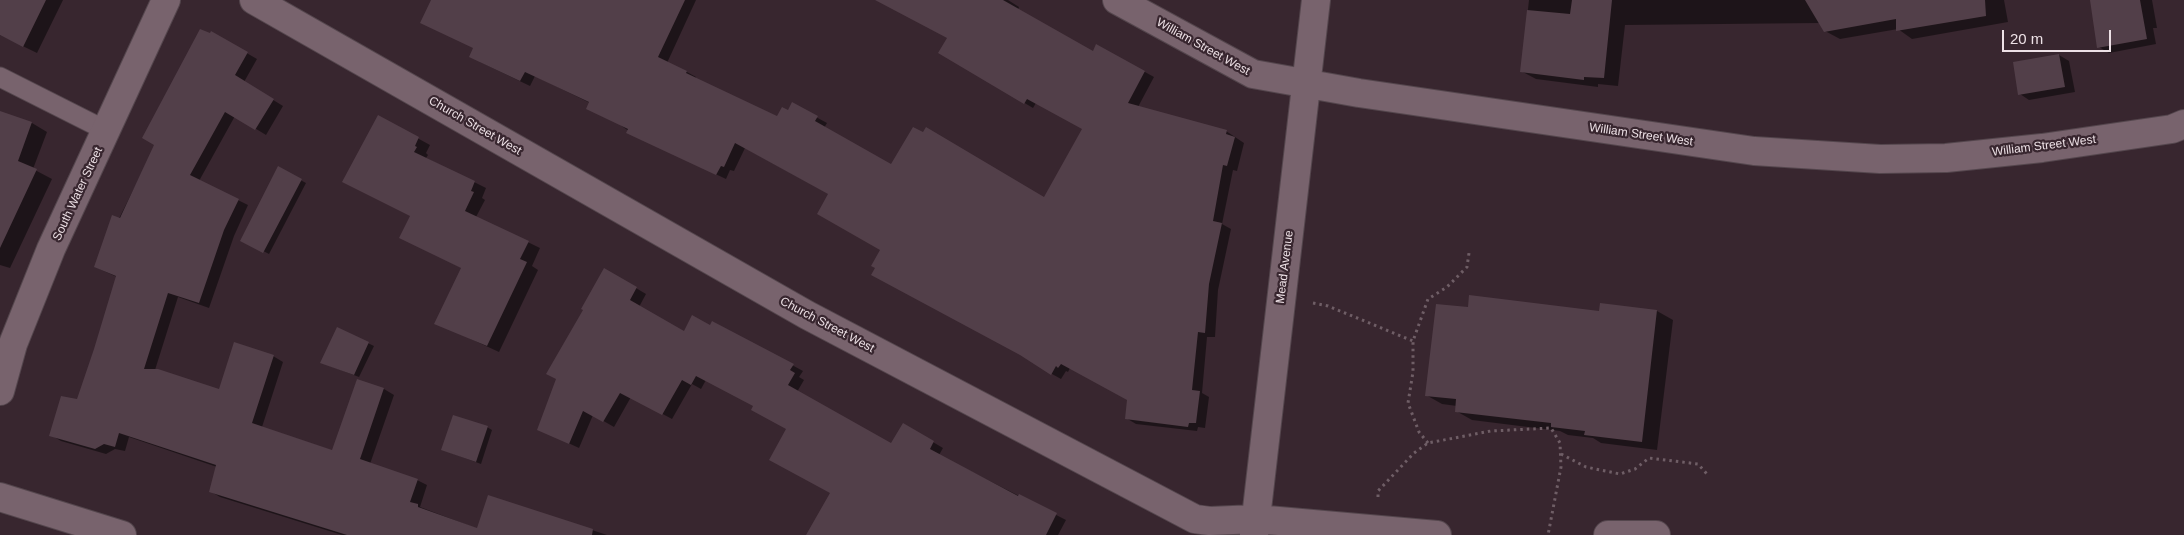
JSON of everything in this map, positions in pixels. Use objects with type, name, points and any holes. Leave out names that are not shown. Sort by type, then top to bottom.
[{"type":"street","name":"South Water Street","points":[[0,391],[13,344],[51,249],[166,0]]},
{"type":"street","name":"Church Street West","points":[[254,0],[807,315],[1196,519],[1255,527],[1375,530],[1437,535]]},
{"type":"street","name":"William Street West","points":[[1117,0],[1253,74],[1359,94],[1754,150],[1880,159],[1946,158],[2023,150],[2172,129],[2184,124]]},
{"type":"street","name":"Mead Avenue","points":[[1255,527],[1316,0]]},
{"type":"street","points":[[0,497],[122,535]]},
{"type":"street","points":[[1608,535],[1656,535]]},
{"type":"lane","points":[[0,77],[107,131]]},
{"type":"path","points":[[1428,442],[1419,432],[1408,404],[1412,372],[1412,341],[1428,299],[1447,287],[1467,267],[1468,253]]},
{"type":"path","points":[[1282,296],[1328,306],[1412,341]]},
{"type":"path","points":[[1375,530],[1378,491],[1414,453],[1428,442],[1491,431],[1551,428],[1560,442],[1561,467],[1548,535]]},
{"type":"path","points":[[1560,454],[1586,466],[1612,473],[1620,474],[1635,469],[1649,458],[1698,464],[1707,474]]},
{"type":"building","points":[[0,0],[46,0],[23,47],[0,35]]},
{"type":"building","points":[[431,0],[685,0],[658,57],[687,71],[686,73],[777,116],[782,107],[788,110],[792,102],[818,116],[815,121],[891,164],[913,127],[923,132],[926,127],[1044,197],[1082,129],[1027,99],[1024,104],[938,53],[947,38],[875,0],[1003,0],[1093,51],[1096,44],[1145,71],[1128,103],[1227,130],[1226,134],[1235,137],[1227,166],[1223,165],[1213,221],[1222,223],[1209,284],[1205,333],[1198,332],[1192,390],[1200,391],[1196,423],[1189,423],[1188,427],[1125,419],[1127,400],[1061,364],[1058,368],[1056,366],[1051,375],[1020,355],[871,275],[875,268],[871,266],[880,250],[817,214],[828,194],[735,143],[724,167],[721,166],[716,175],[626,133],[628,129],[586,109],[589,102],[525,72],[520,81],[469,57],[473,48],[420,23]]},
{"type":"building","points":[[1572,0],[1612,0],[1604,78],[1584,77],[1584,80],[1520,72],[1527,10],[1570,14]]},
{"type":"building","points":[[1805,0],[1985,0],[1986,16],[1896,31],[1896,19],[1824,32]]},
{"type":"building","points":[[2090,0],[2140,0],[2147,39],[2097,48]]},
{"type":"building","points":[[200,29],[210,33],[211,31],[248,52],[235,75],[274,99],[255,130],[225,112],[190,175],[239,199],[224,230],[199,303],[168,293],[144,369],[158,369],[219,389],[234,342],[274,355],[252,423],[332,450],[357,379],[384,388],[360,459],[418,479],[410,502],[418,504],[418,507],[477,528],[488,495],[593,529],[592,535],[347,535],[209,492],[216,465],[119,433],[115,447],[104,444],[95,449],[49,436],[61,396],[77,399],[116,276],[94,267],[112,215],[120,218],[154,145],[142,138]]},
{"type":"building","points":[[2059,54],[2065,87],[2018,95],[2013,62]]},
{"type":"building","points":[[0,111],[32,122],[18,161],[37,169],[0,248]]},
{"type":"building","points":[[378,115],[419,137],[414,152],[475,181],[471,191],[474,192],[465,211],[529,241],[520,259],[527,262],[487,346],[434,324],[461,268],[399,238],[410,216],[342,182]]},
{"type":"building","points":[[278,166],[302,179],[263,253],[240,241]]},
{"type":"building","points":[[604,268],[637,287],[630,300],[684,331],[692,315],[710,325],[712,321],[794,364],[790,370],[795,373],[788,385],[891,443],[903,423],[934,441],[930,449],[1018,496],[1019,494],[1057,513],[1046,535],[806,535],[830,493],[769,460],[786,429],[751,410],[753,406],[696,376],[691,385],[682,380],[662,415],[620,393],[603,422],[583,411],[569,444],[537,430],[556,379],[546,374],[583,310],[581,309]]},
{"type":"building","points":[[1469,295],[1599,311],[1600,303],[1657,310],[1642,442],[1584,435],[1585,431],[1551,427],[1551,423],[1455,412],[1456,399],[1425,396],[1436,304],[1468,307]]},
{"type":"building","points":[[337,327],[369,342],[354,375],[320,363]]},
{"type":"building","points":[[453,415],[488,426],[476,462],[441,450]]}]
